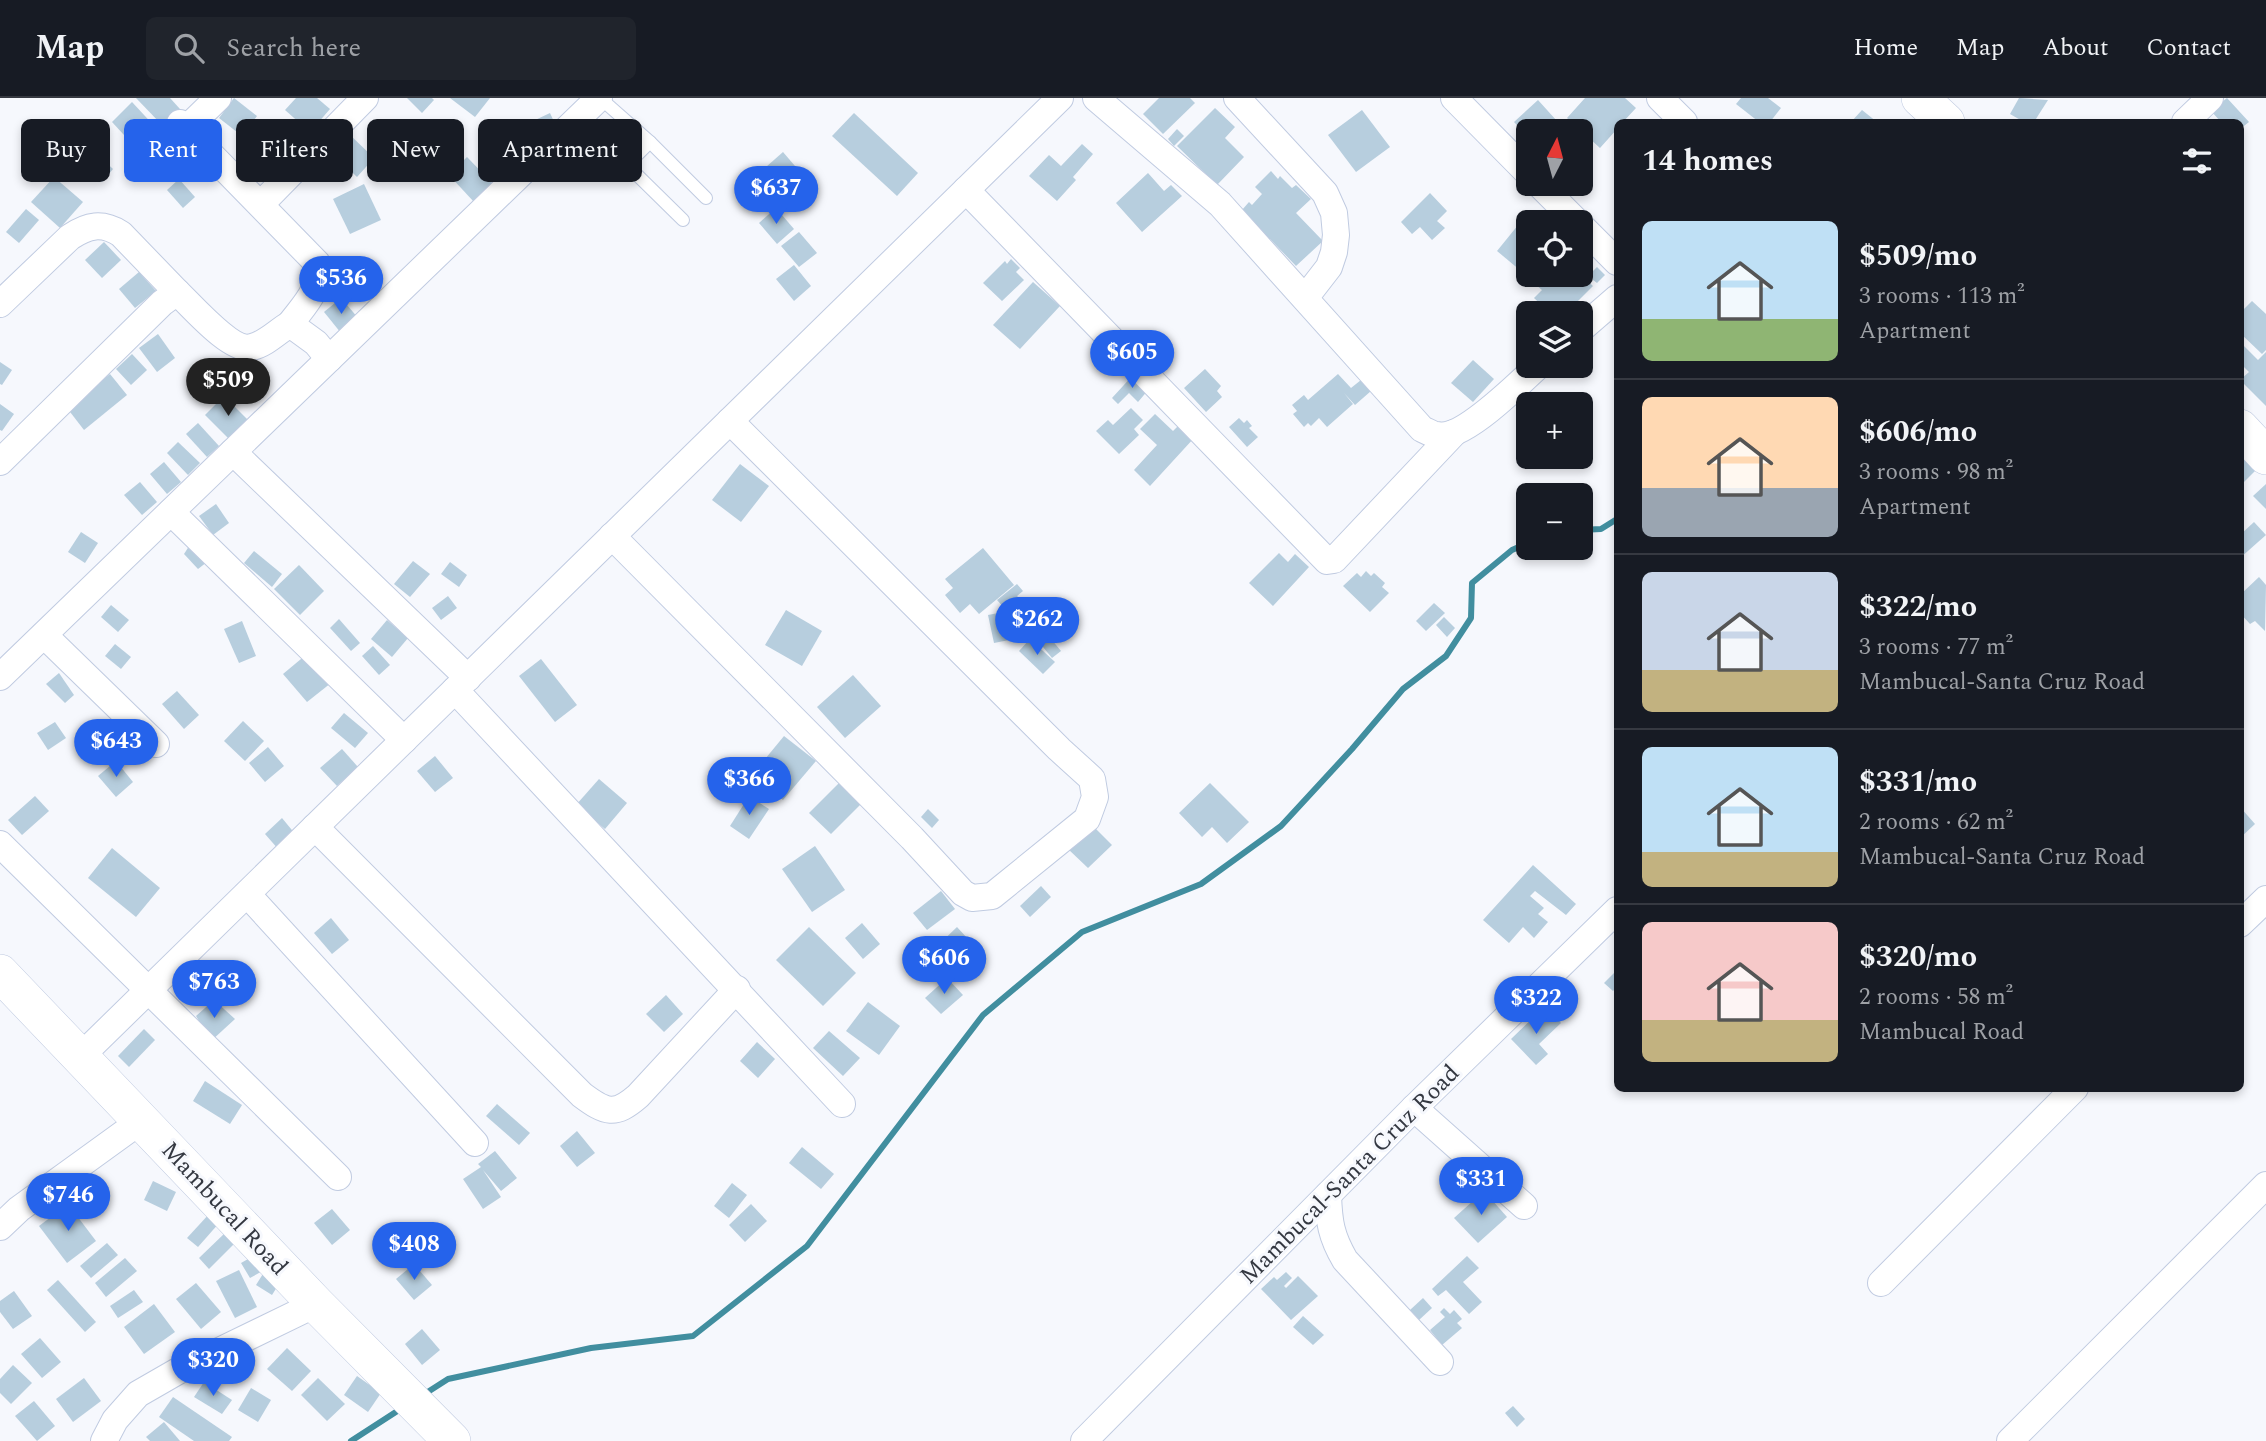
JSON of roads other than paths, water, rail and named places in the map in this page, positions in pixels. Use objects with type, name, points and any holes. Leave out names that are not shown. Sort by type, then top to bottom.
[{"type":"main road","points":[[2244,432],[2266,456]]},
{"type":"main road","name":"Mambucal Road","points":[[0,973],[316,1304],[452,1441]]},
{"type":"street","points":[[0,304],[70,237],[96,225],[110,227],[121,234],[226,338],[247,348],[255,347],[290,324],[317,286],[317,263],[183,126],[218,98]]},
{"type":"street","points":[[261,204],[365,98]]},
{"type":"street","points":[[576,119],[599,98]]},
{"type":"street","points":[[81,1056],[1060,98]]},
{"type":"street","points":[[1096,98],[1220,204],[1422,429],[1439,436],[1454,433]]},
{"type":"street","points":[[1237,98],[1325,193],[1334,214],[1336,235],[1329,267],[1305,298]]},
{"type":"street","points":[[1454,98],[1516,161]]},
{"type":"street","points":[[1660,98],[1681,119]]},
{"type":"street","points":[[2188,119],[2210,98]]},
{"type":"street","points":[[0,677],[511,182]]},
{"type":"street","points":[[966,190],[1327,561],[1334,560],[1454,433],[1475,420],[1524,378]]},
{"type":"street","points":[[1551,196],[1565,210]]},
{"type":"street","points":[[1593,238],[1614,259]]},
{"type":"street","points":[[0,462],[162,303],[177,292]]},
{"type":"street","points":[[1593,319],[1614,301]]},
{"type":"street","points":[[290,324],[316,343],[329,359]]},
{"type":"street","points":[[612,536],[972,898],[992,896],[1087,818],[1095,797],[1093,779],[1059,749],[730,421]]},
{"type":"street","points":[[233,452],[461,684],[842,1104]]},
{"type":"street","points":[[171,512],[404,740]]},
{"type":"street","points":[[44,635],[156,744]]},
{"type":"street","points":[[315,827],[582,1095],[610,1111],[623,1108],[638,1096],[737,989]]},
{"type":"street","points":[[0,844],[338,1177]]},
{"type":"street","points":[[247,894],[475,1143]]},
{"type":"street","points":[[2244,920],[2266,899]]},
{"type":"street","name":"Mambucal-Santa Cruz Road","points":[[1084,1441],[1414,1108],[1614,913]]},
{"type":"street","points":[[1881,1283],[2072,1092]]},
{"type":"street","points":[[1414,1108],[1524,1206]]},
{"type":"street","points":[[0,1227],[19,1209],[142,1120]]},
{"type":"street","points":[[2010,1441],[2266,1185]]},
{"type":"street","points":[[1328,1195],[1329,1227],[1345,1260],[1440,1362]]},
{"type":"street","points":[[104,1441],[115,1420],[138,1394],[178,1371],[316,1304]]},
{"type":"lane","points":[[599,98],[650,142],[706,198]]},
{"type":"lane","points":[[642,150],[650,142]]},
{"type":"lane","points":[[642,180],[683,220]]},
{"type":"waterway","points":[[1593,529],[1601,529],[1614,521]]},
{"type":"waterway","points":[[423,1395],[448,1379],[591,1348],[693,1336],[807,1246],[983,1015],[1082,932],[1201,884],[1281,826],[1403,689],[1446,656],[1471,618],[1472,583],[1516,548]]},
{"type":"waterway","points":[[351,1441],[402,1408]]}]
